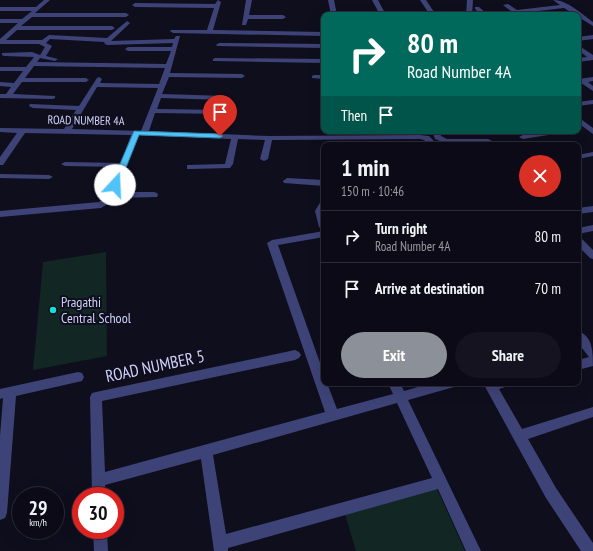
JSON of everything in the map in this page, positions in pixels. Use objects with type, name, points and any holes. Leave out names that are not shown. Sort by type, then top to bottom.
[{"type":"street","points":[[34,0],[47,0]]},
{"type":"street","points":[[47,0],[15,28],[3,35],[0,42],[44,42],[47,38],[52,37],[108,40],[108,43],[210,31],[321,34]]},
{"type":"street","points":[[210,31],[219,0]]},
{"type":"street","points":[[243,32],[249,0]]},
{"type":"street","points":[[331,0],[333,12]]},
{"type":"street","points":[[375,0],[382,12]]},
{"type":"street","points":[[423,0],[431,12]]},
{"type":"street","points":[[470,0],[470,12]]},
{"type":"street","points":[[556,0],[576,12]]},
{"type":"street","points":[[135,5],[217,6]]},
{"type":"street","points":[[506,5],[516,12]]},
{"type":"street","points":[[525,12],[566,6]]},
{"type":"street","points":[[477,8],[482,12]]},
{"type":"street","points":[[0,9],[36,9]]},
{"type":"street","points":[[29,15],[126,15]]},
{"type":"street","points":[[61,28],[72,15]]},
{"type":"street","points":[[581,15],[593,24]]},
{"type":"street","points":[[246,17],[283,17]]},
{"type":"street","points":[[581,19],[585,18]]},
{"type":"street","points":[[0,21],[23,21]]},
{"type":"street","points":[[108,40],[127,23]]},
{"type":"street","points":[[15,28],[112,28]]},
{"type":"street","points":[[213,68],[223,32]]},
{"type":"street","points":[[276,61],[280,33]]},
{"type":"street","points":[[0,214],[95,207],[108,201],[112,195],[122,165],[152,111],[166,75],[174,49],[176,36]]},
{"type":"street","points":[[581,38],[593,37]]},
{"type":"street","points":[[44,42],[42,44],[49,46],[42,57],[43,58],[84,60]]},
{"type":"street","points":[[219,45],[321,46]]},
{"type":"street","points":[[128,49],[174,49]]},
{"type":"street","points":[[581,49],[593,58]]},
{"type":"street","points":[[4,54],[36,54],[38,56],[18,82],[4,96]]},
{"type":"street","points":[[581,60],[593,58]]},
{"type":"street","points":[[166,75],[276,61],[321,61]]},
{"type":"street","points":[[0,68],[168,66]]},
{"type":"street","points":[[213,68],[242,76]]},
{"type":"street","points":[[314,77],[321,77]]},
{"type":"street","points":[[581,81],[593,79]]},
{"type":"street","points":[[0,84],[86,80]]},
{"type":"street","points":[[67,131],[97,82],[161,86]]},
{"type":"street","points":[[581,82],[593,89]]},
{"type":"street","points":[[4,96],[53,98]]},
{"type":"street","points":[[158,96],[226,98]]},
{"type":"street","points":[[0,100],[3,101],[0,105]]},
{"type":"street","points":[[581,104],[593,102]]},
{"type":"street","points":[[33,106],[81,108]]},
{"type":"street","points":[[152,111],[225,112]]},
{"type":"street","points":[[581,122],[590,129]]},
{"type":"street","name":"ROAD NUMBER 4A","points":[[0,130],[269,138],[420,137],[426,138],[431,142]]},
{"type":"street","points":[[0,163],[23,130]]},
{"type":"street","points":[[437,134],[438,137],[444,140],[478,142]]},
{"type":"street","points":[[464,134],[466,141]]},
{"type":"street","points":[[523,137],[542,134]]},
{"type":"street","points":[[190,167],[227,166],[230,164],[235,136]]},
{"type":"street","points":[[264,159],[269,138]]},
{"type":"street","points":[[581,156],[593,154]]},
{"type":"street","points":[[65,164],[122,165]]},
{"type":"street","points":[[0,176],[48,177]]},
{"type":"street","points":[[287,180],[321,183]]},
{"type":"street","points":[[112,195],[154,195]]},
{"type":"street","points":[[321,208],[319,211],[321,217]]},
{"type":"street","points":[[581,210],[593,208]]},
{"type":"street","points":[[581,230],[593,228]]},
{"type":"street","points":[[321,235],[272,243],[321,382]]},
{"type":"street","points":[[581,243],[593,256]]},
{"type":"street","points":[[581,339],[593,354]]},
{"type":"street","name":"ROAD NUMBER 5","points":[[98,487],[96,397],[295,355]]},
{"type":"street","points":[[581,364],[593,361]]},
{"type":"street","points":[[0,513],[5,393],[78,377]]},
{"type":"street","points":[[322,386],[333,416]]},
{"type":"street","points":[[395,386],[474,551]]},
{"type":"street","points":[[98,481],[440,386]]},
{"type":"street","points":[[494,386],[519,436],[551,493],[590,551]]},
{"type":"street","points":[[519,436],[593,412]]},
{"type":"street","points":[[206,451],[220,547],[440,482]]},
{"type":"street","points":[[100,539],[101,551]]},
{"type":"green space","points":[[106,252],[107,356],[33,370],[43,262]]},
{"type":"green space","points":[[437,489],[465,551],[356,551],[345,514]]},
{"type":"place","name":"Pragathi Central School","points":[[53,310]]},
{"type":"route","points":[[115,185],[136,133],[220,136]]}]
